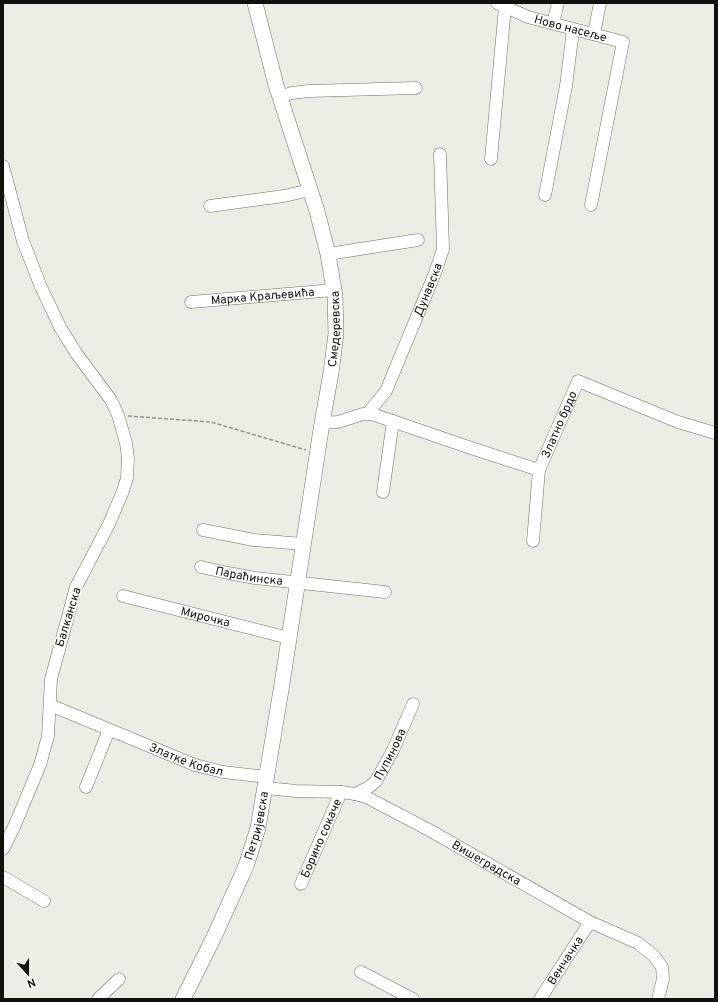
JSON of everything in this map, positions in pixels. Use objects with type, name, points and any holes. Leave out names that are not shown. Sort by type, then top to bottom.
[{"type":"main road","name":"Смедеревска","points":[[255,3],[279,97],[310,190],[328,254],[334,290],[336,318],[334,349],[288,638]]},
{"type":"main road","name":"Петријевска","points":[[182,999],[214,937],[247,862],[258,828],[288,638]]},
{"type":"street","points":[[553,23],[558,3]]},
{"type":"street","points":[[594,34],[600,3]]},
{"type":"street","points":[[491,159],[501,5]]},
{"type":"street","name":"Ново насеље","points":[[501,5],[528,17],[623,42],[591,205]]},
{"type":"street","points":[[545,195],[566,86],[573,30]]},
{"type":"street","points":[[279,97],[292,93],[309,91],[416,88]]},
{"type":"street","name":"Дунавска","points":[[368,413],[386,391],[435,273],[442,249],[440,154]]},
{"type":"street","name":"Балканска","points":[[3,166],[23,241],[41,287],[60,327],[76,352],[111,400],[118,415],[126,443],[128,458],[127,478],[109,524],[76,587],[51,679],[48,736],[40,764],[14,827],[3,849]]},
{"type":"street","points":[[210,206],[284,196],[310,190]]},
{"type":"street","points":[[328,254],[418,240]]},
{"type":"street","name":"Марка Краљевића","points":[[191,302],[334,290]]},
{"type":"street","name":"Златно брдо","points":[[533,541],[539,470],[578,382],[678,422],[715,433]]},
{"type":"street","points":[[322,423],[338,422],[368,413],[539,470]]},
{"type":"street","points":[[383,492],[393,421]]},
{"type":"street","points":[[203,530],[254,540],[303,544]]},
{"type":"street","name":"Параћинска","points":[[201,567],[248,577],[385,592]]},
{"type":"street","name":"Мирочка","points":[[123,596],[288,638]]},
{"type":"street","name":"Пупинова","points":[[355,794],[369,787],[376,781],[393,750],[414,704]]},
{"type":"street","name":"Златке Кобал","points":[[50,706],[203,767],[266,782]]},
{"type":"street","points":[[86,787],[109,730]]},
{"type":"street","name":"Вишеградска","points":[[266,782],[296,791],[341,792],[366,797],[431,831],[590,922],[638,943],[654,956],[662,967],[664,973],[658,999]]},
{"type":"street","name":"Борино сокаче","points":[[300,884],[341,792]]},
{"type":"street","points":[[3,877],[44,901]]},
{"type":"street","name":"Венчачка","points":[[540,999],[590,922]]},
{"type":"street","points":[[361,972],[413,999]]},
{"type":"street","points":[[98,999],[119,979]]},
{"type":"path","points":[[118,415],[211,422],[317,454]]}]
